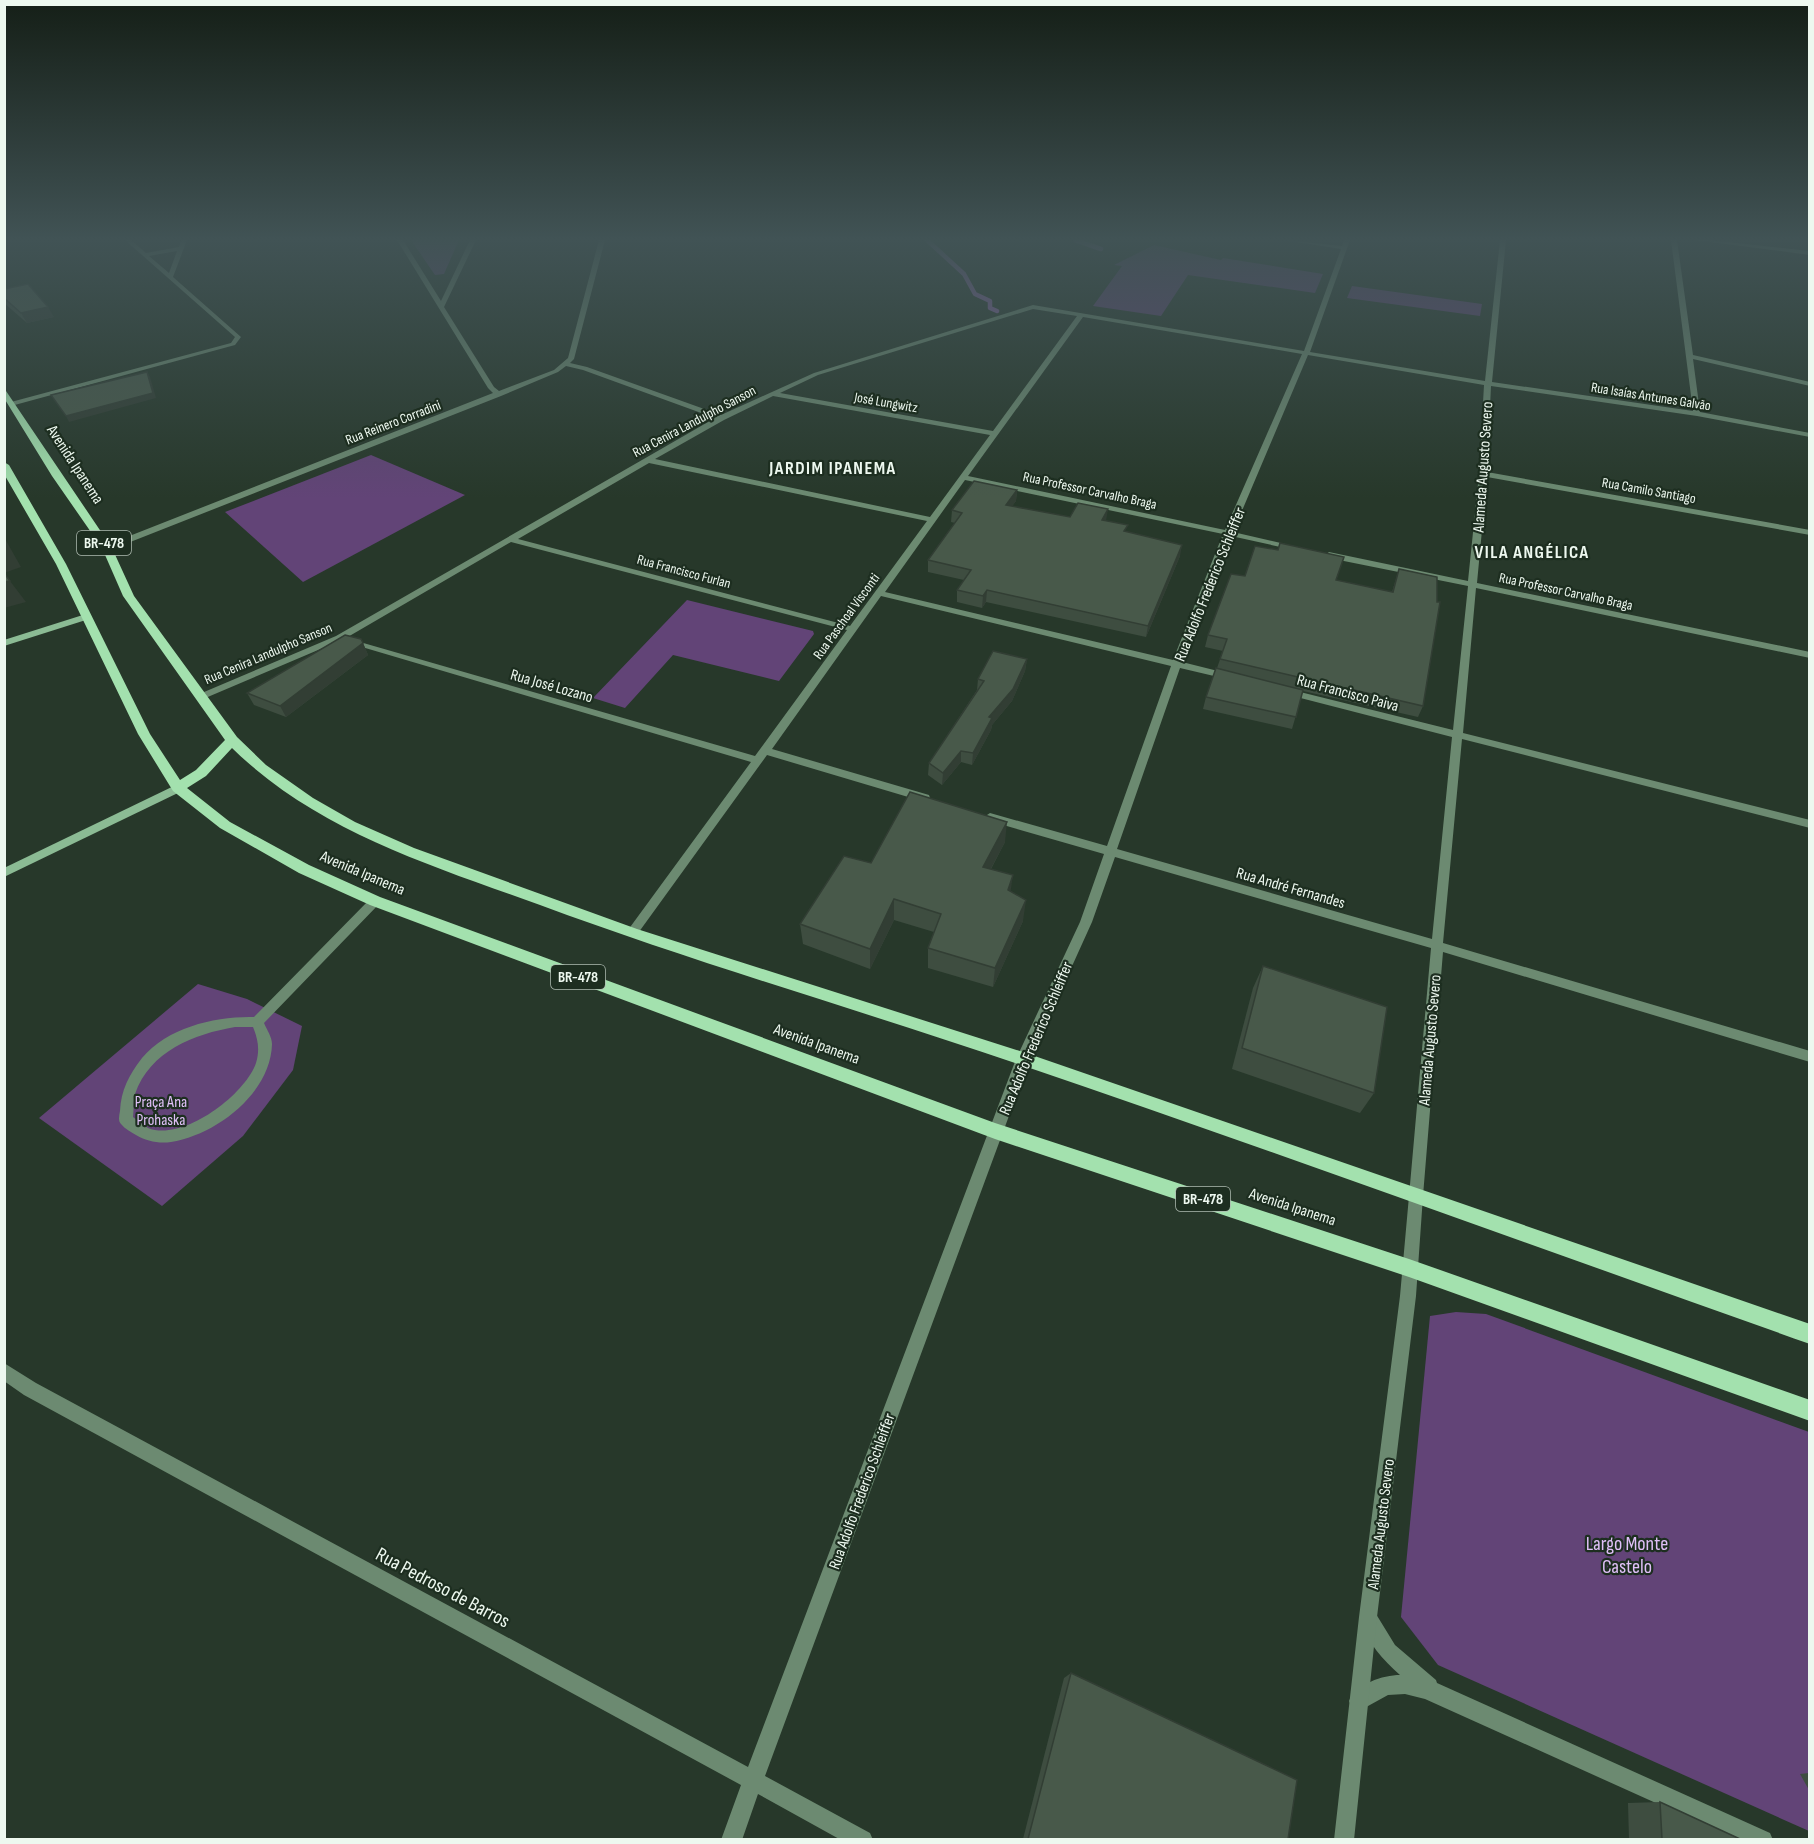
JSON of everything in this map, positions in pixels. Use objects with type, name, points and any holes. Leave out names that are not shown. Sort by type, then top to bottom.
[{"type":"main road","name":"Avenida Ipanema","points":[[4,390],[57,476],[107,548],[129,596],[232,740],[261,768],[308,801],[350,825],[410,852],[632,933],[1023,1059],[1809,1334]]},
{"type":"main road","name":"Avenida Ipanema","points":[[6,469],[61,564],[144,734],[178,788],[235,830],[304,869],[375,901],[995,1131],[1409,1268],[1809,1411]]},
{"type":"main road","points":[[4,643],[86,616]]},
{"type":"main road","points":[[4,873],[178,788],[201,773],[232,740]]},
{"type":"street","points":[[14,404],[233,344],[238,337],[226,326]]},
{"type":"street","points":[[453,326],[491,388],[499,395]]},
{"type":"street","points":[[565,364],[571,359],[581,326]]},
{"type":"street","name":"Rua Cenira Landulpho Sanson","points":[[200,697],[339,638],[721,418],[816,374],[971,326]]},
{"type":"street","name":"Rua Paschoal Visconti","points":[[632,933],[1073,326]]},
{"type":"street","name":"Rua Cenira Landulpho Sanson","points":[[1146,326],[1488,383]]},
{"type":"street","name":"Rua Adolfo Frederico Schleiffer","points":[[731,1839],[995,1131],[1023,1059],[1086,922],[1177,663],[1228,533],[1316,326]]},
{"type":"street","name":"Alameda Augusto Severo","points":[[1344,1839],[1409,1268],[1437,946],[1473,585],[1494,326]]},
{"type":"street","points":[[1684,326],[1697,414]]},
{"type":"street","points":[[1688,356],[1809,384]]},
{"type":"street","points":[[565,364],[585,368],[721,418]]},
{"type":"street","name":"Rua Reinero Corradini","points":[[107,548],[532,383],[565,364]]},
{"type":"street","name":"Rua Isaías Antunes Galvão","points":[[1488,383],[1697,414],[1809,435]]},
{"type":"street","name":"José Lungwitz","points":[[772,394],[995,434]]},
{"type":"street","points":[[648,460],[933,520]]},
{"type":"street","name":"Rua Camilo Santiago","points":[[1483,474],[1809,533]]},
{"type":"street","name":"Rua Professor Carvalho Braga","points":[[964,477],[1304,549]]},
{"type":"street","name":"Rua Francisco Furlan","points":[[509,539],[853,629]]},
{"type":"street","name":"Rua Professor Carvalho Braga","points":[[1315,552],[1809,655]]},
{"type":"street","points":[[879,593],[1244,681]]},
{"type":"street","name":"Rua José Lozano","points":[[339,638],[760,755]]},
{"type":"street","name":"Rua Francisco Paiva","points":[[1278,690],[1809,824]]},
{"type":"street","points":[[760,755],[933,800]]},
{"type":"street","name":"Rua André Fernandes","points":[[978,813],[1437,946],[1809,1058]]},
{"type":"street","points":[[257,1022],[375,901]]},
{"type":"street","points":[[236,1020],[257,1022],[266,1038],[267,1050],[263,1065],[252,1085],[230,1107],[200,1127],[178,1134],[152,1136],[138,1130],[126,1120],[128,1092],[139,1072],[179,1037],[206,1026],[236,1020]]},
{"type":"street","name":"Rua Pedroso de Barros","points":[[4,1371],[30,1389],[863,1839]]},
{"type":"street","points":[[1368,1617],[1388,1653],[1437,1693]]},
{"type":"street","points":[[1359,1701],[1375,1689],[1394,1682],[1437,1693],[1763,1839]]},
{"type":"green space","points":[[371,455],[465,495],[303,582],[225,512]]},
{"type":"green space","points":[[687,600],[813,631],[814,634],[779,681],[673,655],[625,708],[593,698]]},
{"type":"green space","name":"Praça Ana Prohaska","points":[[198,984],[247,999],[302,1026],[293,1070],[243,1136],[162,1206],[39,1118]]},
{"type":"green space","name":"Largo Monte Castelo","points":[[1456,1312],[1486,1314],[1809,1432],[1809,1831],[1438,1665],[1401,1617],[1430,1316]]},
{"type":"building","points":[[147,372],[153,393],[66,416],[51,395]]},
{"type":"building","points":[[974,481],[1017,490],[1006,505],[1070,517],[1078,503],[1108,509],[1102,520],[1128,525],[1124,531],[1182,545],[1148,626],[987,590],[983,596],[957,590],[971,570],[928,560],[962,513],[952,510]]},
{"type":"building","points":[[1280,543],[1344,557],[1336,580],[1393,592],[1399,569],[1437,577],[1437,602],[1440,602],[1423,706],[1220,659],[1227,639],[1208,635],[1231,574],[1245,576],[1255,546],[1278,550]]},
{"type":"building","points":[[4,573],[10,581],[4,582]]},
{"type":"building","points":[[345,635],[361,639],[363,643],[280,706],[247,693]]},
{"type":"building","points":[[993,651],[1027,659],[1013,689],[989,717],[992,718],[973,753],[961,751],[943,773],[929,763],[984,681],[978,679]]},
{"type":"building","points":[[1216,668],[1303,690],[1296,717],[1206,697]]},
{"type":"building","points":[[910,792],[1007,822],[983,867],[1013,875],[1008,890],[1026,900],[995,968],[928,948],[941,914],[894,899],[870,949],[800,924],[844,856],[871,863]]},
{"type":"building","points":[[1263,966],[1387,1007],[1374,1093],[1242,1048]]},
{"type":"building","points":[[1071,1673],[1297,1780],[1288,1839],[1028,1839]]},
{"type":"building","points":[[1660,1802],[1740,1839],[1662,1839]]},
{"type":"district","name":"JARDIM IPANEMA","points":[[833,468]]},
{"type":"district","name":"VILA ANGÉLICA","points":[[1532,552]]}]
